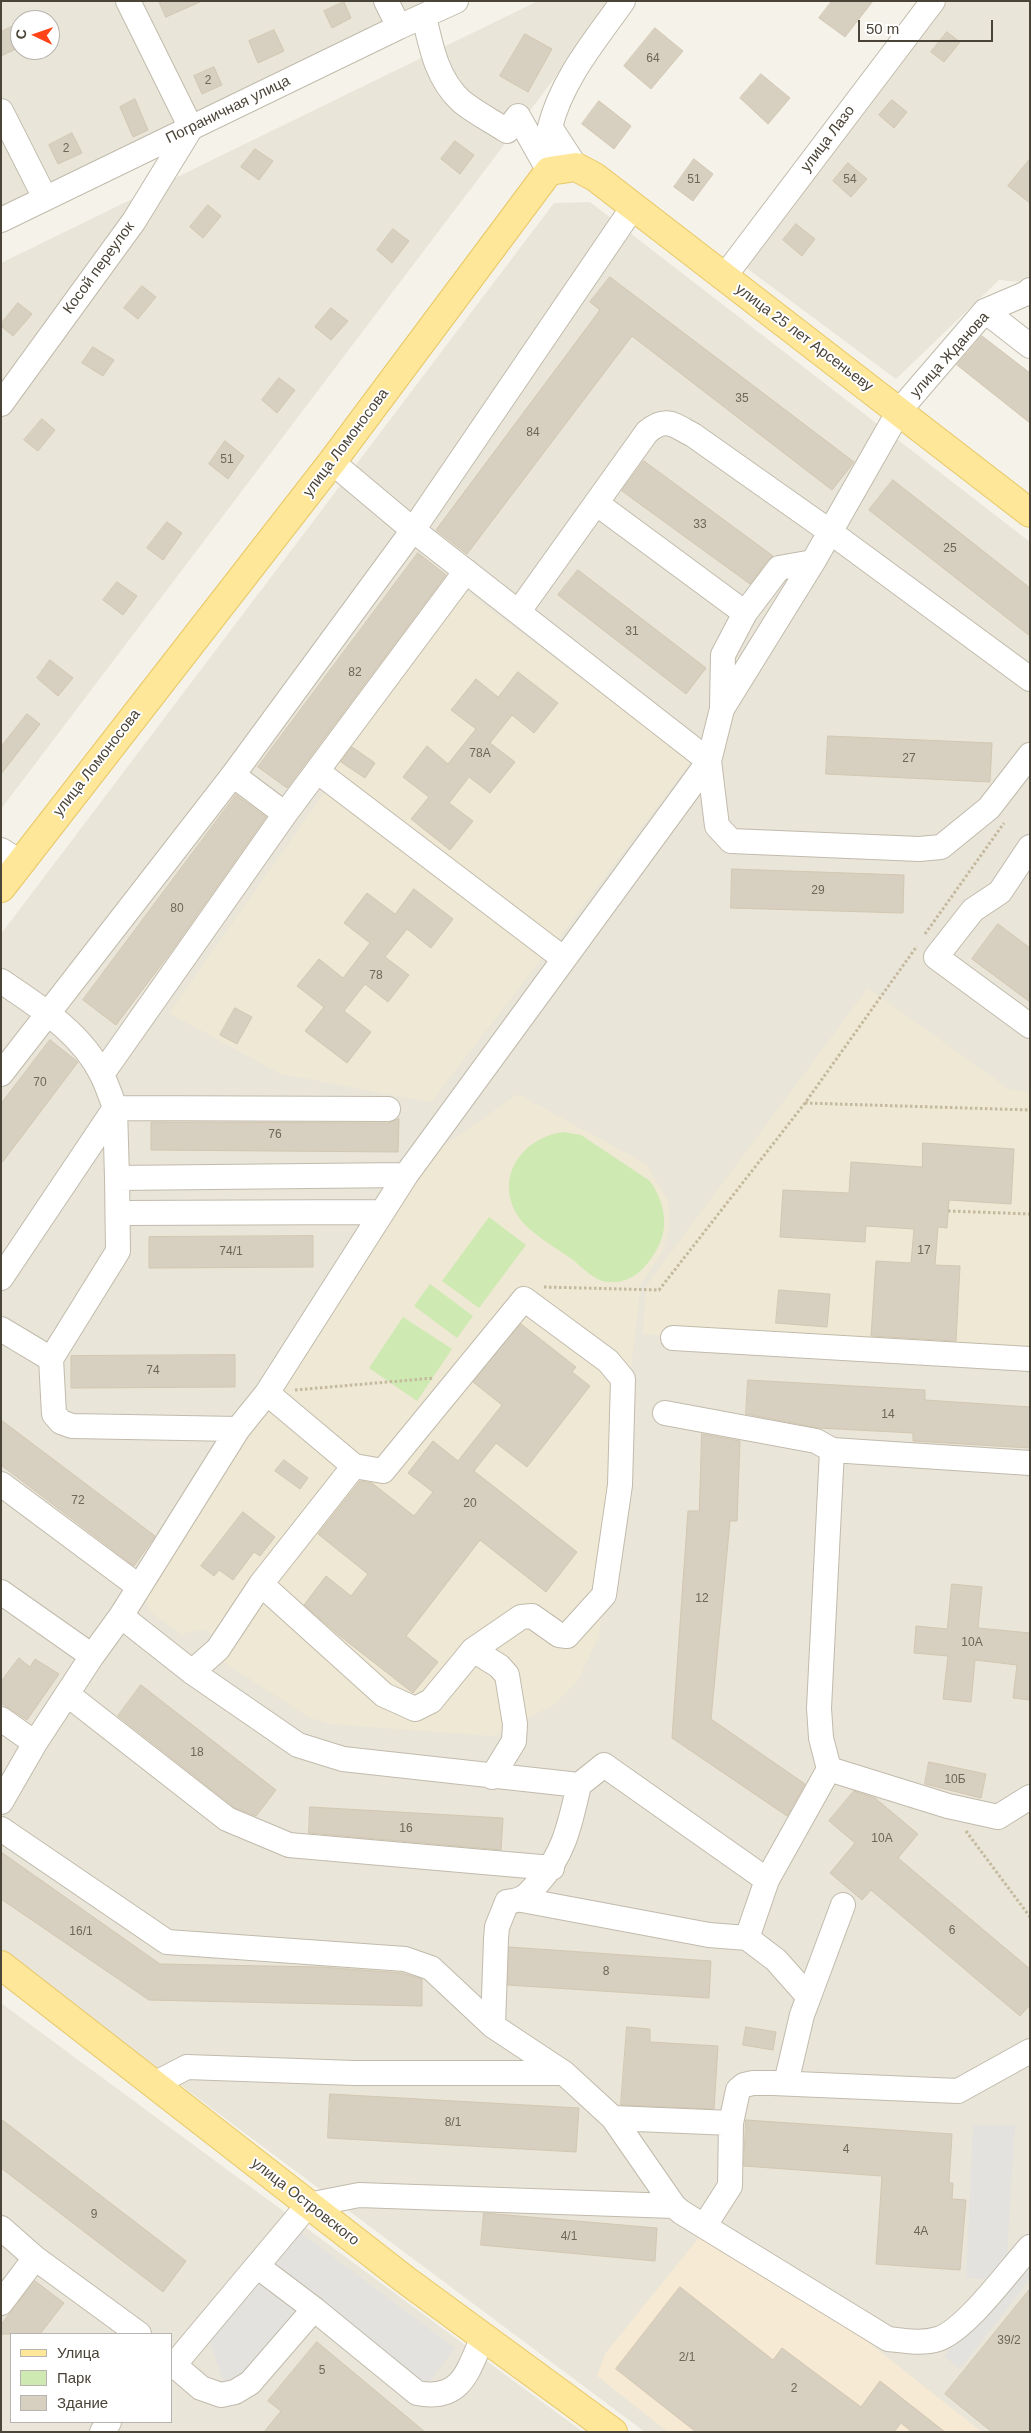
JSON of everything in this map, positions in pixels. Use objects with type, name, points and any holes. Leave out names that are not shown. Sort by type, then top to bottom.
[{"type":"main road","points":[[549,171],[576,167]]},
{"type":"main road","name":"улица 25 лет Арсеньеву","points":[[576,167],[595,177],[1030,513]]},
{"type":"main road","name":"улица Ломоносова","points":[[1,888],[10,856],[332,462],[549,171]]},
{"type":"main road","name":"улица Островского","points":[[1,1966],[308,2205],[612,2432]]},
{"type":"street","points":[[128,1],[191,128]]},
{"type":"street","name":"Пограничная улица","points":[[1,220],[191,128],[397,22],[424,16],[456,1]]},
{"type":"street","points":[[576,167],[550,126],[556,102],[571,74],[623,1]]},
{"type":"street","name":"улица Лазо","points":[[724,277],[933,1]]},
{"type":"street","points":[[424,16],[435,60],[449,88],[462,102],[507,130],[518,116],[549,171]]},
{"type":"street","points":[[1,112],[45,198]]},
{"type":"street","name":"Косой переулок","points":[[1,404],[134,221],[191,128]]},
{"type":"street","points":[[1,1074],[233,774],[413,530],[632,207]]},
{"type":"street","name":"улица Жданова","points":[[722,709],[813,562],[899,411],[985,311],[1030,290]]},
{"type":"street","points":[[985,311],[1030,346]]},
{"type":"street","points":[[519,611],[648,432],[658,424],[670,423],[693,435],[829,531],[1030,680]]},
{"type":"street","points":[[332,462],[413,530],[519,611],[708,761],[717,826],[731,841],[919,849],[941,847],[989,808],[1030,755]]},
{"type":"street","points":[[596,504],[745,614]]},
{"type":"street","points":[[2,1800],[67,1694],[121,1616],[138,1586],[238,1430],[267,1393],[406,1175],[708,761],[722,709],[723,655],[745,614],[779,568],[813,562]]},
{"type":"street","points":[[102,1074],[285,814],[466,570]]},
{"type":"street","points":[[317,771],[564,959]]},
{"type":"street","points":[[233,774],[285,814]]},
{"type":"street","points":[[1030,846],[1000,892],[972,910],[936,957],[1030,1026]]},
{"type":"street","points":[[1,981],[48,1013],[79,1041],[102,1074],[115,1108],[119,1213],[118,1251],[51,1359],[54,1414],[61,1422],[72,1426],[238,1430]]},
{"type":"street","points":[[115,1108],[388,1109]]},
{"type":"street","points":[[1,1278],[115,1108]]},
{"type":"street","points":[[117,1178],[406,1175]]},
{"type":"street","points":[[119,1213],[381,1212]]},
{"type":"street","points":[[261,1584],[384,1695],[415,1709],[431,1701],[473,1650],[520,1617],[532,1616],[560,1635],[567,1636],[604,1595],[620,1485],[623,1379],[608,1360],[524,1299],[383,1471],[354,1466],[267,1393]]},
{"type":"street","points":[[1,1329],[51,1359]]},
{"type":"street","points":[[673,1338],[1030,1359]]},
{"type":"street","points":[[665,1413],[816,1441],[832,1450],[1030,1463]]},
{"type":"street","points":[[747,1938],[766,1880],[828,1769],[821,1738],[818,1708],[832,1450]]},
{"type":"street","points":[[192,1672],[218,1649],[261,1584],[354,1466]]},
{"type":"street","points":[[1,1484],[138,1586]]},
{"type":"street","points":[[1,1592],[92,1656]]},
{"type":"street","points":[[121,1616],[192,1672],[298,1745],[343,1759],[492,1777],[579,1785]]},
{"type":"street","points":[[473,1650],[498,1666],[507,1675],[515,1724],[514,1741],[492,1777]]},
{"type":"street","points":[[67,1694],[227,1819],[289,1845],[552,1868]]},
{"type":"street","points":[[1,1719],[35,1744]]},
{"type":"street","points":[[522,1900],[552,1868],[564,1846],[579,1785],[604,1765],[766,1880]]},
{"type":"street","points":[[828,1769],[948,1806],[998,1817],[1030,1797]]},
{"type":"street","points":[[1,1829],[167,1942],[406,1958],[431,1968],[493,2026],[564,2073],[612,2118],[674,2206],[888,2339],[917,2342],[939,2338],[961,2325],[1030,2247]]},
{"type":"street","points":[[493,2026],[497,1927],[507,1902],[522,1900],[709,1935],[747,1938],[776,1960],[808,1996]]},
{"type":"street","points":[[786,2083],[808,1996],[843,1905]]},
{"type":"street","points":[[705,2225],[730,2186],[731,2123],[738,2090],[744,2085],[753,2083],[786,2083],[958,2091],[1030,2051]]},
{"type":"street","points":[[154,2084],[187,2067],[354,2073],[564,2073]]},
{"type":"street","points":[[612,2118],[731,2123]]},
{"type":"street","points":[[314,2309],[250,2384],[234,2392],[222,2395],[201,2388],[173,2364],[308,2205],[359,2195],[674,2206]]},
{"type":"street","points":[[1,2228],[36,2258],[138,2333]]},
{"type":"street","points":[[1,2303],[36,2258]]},
{"type":"street","points":[[257,2266],[314,2309],[418,2393],[430,2396],[445,2393],[460,2385],[483,2337]]},
{"type":"path","points":[[540,1287],[659,1290],[805,1103],[1007,820]]},
{"type":"path","points":[[805,1103],[1030,1110]]},
{"type":"path","points":[[948,1211],[1030,1214]]},
{"type":"path","points":[[267,1393],[442,1377]]},
{"type":"path","points":[[948,1806],[1030,1917]]},
{"type":"shaded area","points":[[1,1],[432,1],[1,208]]},
{"type":"shaded area","points":[[538,1],[613,1],[1,809],[1,263]]},
{"type":"shaded area","points":[[948,1],[1030,1],[1030,283],[999,280],[896,379],[741,264]]},
{"type":"shaded area","points":[[590,202],[1030,542],[1030,2432],[645,2432],[1,1951],[1,934],[554,203]]},
{"type":"shaded area","points":[[464,590],[691,761],[555,943],[328,773]]},
{"type":"shaded area","points":[[329,786],[546,953],[431,1102],[281,1074],[169,1013]]},
{"type":"shaded area","points":[[868,988],[1010,1090],[1030,1091],[1030,1362],[643,1334],[646,1286]]},
{"type":"shaded area","points":[[518,1094],[646,1164],[668,1200],[670,1224],[663,1250],[641,1284],[599,1636],[578,1680],[555,1704],[494,1736],[330,1724],[308,1717],[215,1656],[218,1638],[204,1629],[182,1634],[153,1614],[141,1595],[141,1579],[439,1149]]},
{"type":"shaded area","points":[[1,2003],[583,2432],[1,2432]]},
{"type":"shaded area","points":[[973,2125],[1015,2125],[1007,2254],[989,2279],[966,2278]]},
{"type":"shaded area","points":[[713,2220],[982,2432],[668,2432],[597,2376],[605,2354]]},
{"type":"shaded area","points":[[300,2232],[455,2348],[424,2389],[308,2300],[240,2376],[224,2383],[205,2328]]},
{"type":"shaded area","points":[[1030,2249],[1030,2279],[960,2369],[944,2356]]},
{"type":"green space","points":[[563,1132],[581,1135],[650,1181],[659,1197],[664,1214],[661,1241],[643,1268],[626,1280],[610,1282],[594,1277],[528,1228],[518,1216],[511,1201],[509,1187],[511,1174],[516,1162],[524,1151],[535,1142]]},
{"type":"green space","points":[[489,1217],[526,1245],[479,1308],[442,1281]]},
{"type":"green space","points":[[430,1284],[473,1316],[457,1338],[414,1306]]},
{"type":"green space","points":[[403,1317],[452,1349],[417,1401],[369,1368]]},
{"type":"building","points":[[159,1],[202,1],[166,17]]},
{"type":"building","points":[[832,1],[873,1],[845,37],[819,18]]},
{"type":"building","points":[[344,2],[351,18],[332,28],[324,11]]},
{"type":"building","points":[[10,28],[10,52],[1,56],[1,32]]},
{"type":"building","points":[[655,28],[683,51],[651,89],[624,66]]},
{"type":"building","points":[[274,30],[284,51],[258,63],[249,41]]},
{"type":"building","points":[[947,32],[960,42],[944,62],[931,52]]},
{"type":"building","points":[[525,34],[552,49],[528,92],[500,76]]},
{"type":"building","points":[[214,67],[222,85],[202,94],[194,76]]},
{"type":"building","points":[[761,74],[790,98],[768,124],[740,98]]},
{"type":"building","points":[[135,99],[148,130],[133,137],[120,107]]},
{"type":"building","points":[[892,100],[907,112],[894,128],[879,115]]},
{"type":"building","points":[[599,101],[631,126],[614,149],[582,124]]},
{"type":"building","points":[[72,133],[82,153],[58,164],[49,145]]},
{"type":"building","points":[[455,141],[474,155],[460,174],[441,159]]},
{"type":"building","points":[[255,149],[273,161],[259,180],[241,167]]},
{"type":"building","points":[[694,159],[713,174],[693,201],[674,187]]},
{"type":"building","points":[[1030,159],[1030,203],[1008,186]]},
{"type":"building","points":[[848,163],[867,179],[851,197],[833,181]]},
{"type":"building","points":[[208,205],[221,216],[203,238],[190,227]]},
{"type":"building","points":[[796,224],[815,239],[802,256],[783,240]]},
{"type":"building","points":[[393,229],[409,241],[392,263],[377,250]]},
{"type":"building","points":[[610,277],[854,462],[832,490],[632,336],[467,554],[436,530],[600,310],[590,302]]},
{"type":"building","points":[[142,286],[156,297],[138,319],[124,308]]},
{"type":"building","points":[[18,303],[32,314],[13,336],[1,324]]},
{"type":"building","points":[[331,308],[348,321],[331,340],[315,327]]},
{"type":"building","points":[[982,336],[1030,373],[1030,423],[957,365]]},
{"type":"building","points":[[93,347],[114,360],[103,376],[82,363]]},
{"type":"building","points":[[279,378],[295,390],[277,413],[262,400]]},
{"type":"building","points":[[42,419],[55,430],[38,451],[24,440]]},
{"type":"building","points":[[225,441],[244,456],[228,479],[209,464]]},
{"type":"building","points":[[644,461],[773,556],[750,584],[622,491]]},
{"type":"building","points":[[893,480],[1030,588],[1030,636],[869,510]]},
{"type":"building","points":[[167,522],[182,533],[163,560],[147,548]]},
{"type":"building","points":[[418,553],[446,575],[287,788],[258,767]]},
{"type":"building","points":[[578,570],[706,668],[686,694],[558,595]]},
{"type":"building","points":[[117,582],[137,596],[123,615],[103,600]]},
{"type":"building","points":[[50,660],[73,678],[58,696],[37,678]]},
{"type":"building","points":[[518,672],[558,703],[534,733],[512,715],[490,743],[515,762],[490,793],[469,777],[449,803],[473,821],[450,850],[411,819],[429,797],[403,777],[427,746],[448,764],[476,729],[451,710],[476,679],[498,697]]},
{"type":"building","points":[[27,714],[40,724],[1,774],[1,747]]},
{"type":"building","points":[[828,736],[992,743],[990,782],[826,774]]},
{"type":"building","points":[[352,747],[375,763],[365,778],[341,762]]},
{"type":"building","points":[[236,795],[266,817],[173,949],[116,1025],[83,1000]]},
{"type":"building","points":[[732,869],[904,875],[903,913],[731,908]]},
{"type":"building","points":[[414,889],[453,919],[431,948],[407,929],[385,957],[409,975],[388,1002],[365,984],[344,1011],[371,1032],[347,1063],[305,1031],[324,1007],[297,986],[319,959],[343,978],[370,943],[344,923],[367,893],[395,914]]},
{"type":"building","points":[[998,924],[1030,948],[1030,1002],[972,959]]},
{"type":"building","points":[[235,1008],[252,1017],[237,1044],[220,1035]]},
{"type":"building","points":[[50,1040],[78,1062],[1,1164],[1,1104]]},
{"type":"building","points":[[399,1119],[398,1152],[151,1150],[151,1122],[388,1123]]},
{"type":"building","points":[[923,1143],[1014,1149],[1011,1204],[949,1200],[947,1228],[938,1227],[935,1265],[960,1266],[956,1341],[871,1336],[876,1261],[911,1263],[914,1229],[866,1226],[865,1242],[780,1237],[783,1190],[849,1193],[851,1162],[922,1167]]},
{"type":"building","points":[[313,1236],[313,1267],[149,1268],[149,1237]]},
{"type":"building","points":[[779,1290],[830,1294],[827,1327],[776,1323]]},
{"type":"building","points":[[521,1324],[576,1367],[572,1372],[590,1386],[527,1467],[496,1443],[474,1471],[577,1552],[546,1592],[480,1540],[406,1636],[438,1662],[413,1693],[340,1636],[304,1605],[326,1576],[351,1596],[368,1574],[318,1534],[360,1481],[372,1483],[414,1516],[433,1492],[408,1473],[433,1441],[458,1461],[502,1405],[473,1382]]},
{"type":"building","points":[[235,1355],[235,1387],[71,1388],[71,1356]]},
{"type":"building","points":[[748,1380],[925,1390],[925,1400],[1030,1407],[1030,1448],[913,1441],[913,1433],[819,1428],[746,1414]]},
{"type":"building","points":[[1,1420],[155,1536],[134,1566],[1,1465]]},
{"type":"building","points":[[702,1434],[740,1441],[737,1521],[730,1521],[711,1719],[805,1784],[787,1816],[672,1738],[688,1511],[699,1511]]},
{"type":"building","points":[[284,1460],[308,1478],[300,1489],[275,1471]]},
{"type":"building","points":[[243,1512],[275,1537],[260,1556],[254,1552],[233,1580],[219,1570],[214,1576],[201,1566]]},
{"type":"building","points":[[952,1584],[982,1587],[978,1628],[1030,1633],[1030,1700],[1013,1698],[1017,1665],[975,1660],[971,1702],[943,1699],[948,1656],[914,1653],[916,1626],[947,1629]]},
{"type":"building","points":[[19,1658],[30,1667],[35,1659],[59,1674],[27,1720],[1,1703],[1,1682]]},
{"type":"building","points":[[141,1685],[276,1790],[256,1816],[235,1808],[118,1716]]},
{"type":"building","points":[[929,1762],[986,1774],[981,1798],[925,1784]]},
{"type":"building","points":[[854,1791],[875,1798],[918,1834],[898,1858],[1030,1969],[1030,2005],[1020,2016],[871,1890],[862,1900],[830,1873],[855,1843],[829,1821]]},
{"type":"building","points":[[310,1807],[503,1818],[501,1850],[309,1833]]},
{"type":"building","points":[[1,1852],[160,1964],[322,1967],[402,1973],[422,1979],[422,2006],[149,2000],[1,1899]]},
{"type":"building","points":[[509,1947],[711,1961],[709,1998],[508,1985]]},
{"type":"building","points":[[627,2027],[650,2029],[650,2042],[718,2046],[714,2109],[621,2105]]},
{"type":"building","points":[[746,2027],[776,2032],[773,2050],[743,2045]]},
{"type":"building","points":[[330,2094],[579,2108],[576,2152],[328,2138]]},
{"type":"building","points":[[1,2119],[186,2261],[163,2292],[1,2168]]},
{"type":"building","points":[[746,2120],[952,2134],[949,2183],[953,2183],[952,2199],[966,2200],[960,2270],[876,2264],[882,2176],[744,2166]]},
{"type":"building","points":[[484,2213],[657,2228],[655,2261],[481,2245]]},
{"type":"building","points":[[35,2281],[64,2303],[41,2333],[1,2334],[1,2325]]},
{"type":"building","points":[[680,2287],[773,2360],[782,2348],[861,2407],[880,2381],[945,2432],[912,2432],[901,2423],[894,2432],[696,2432],[616,2369]]},
{"type":"building","points":[[1030,2289],[1030,2432],[992,2432],[945,2394]]},
{"type":"building","points":[[317,2342],[425,2432],[264,2432],[281,2411],[268,2401]]}]
